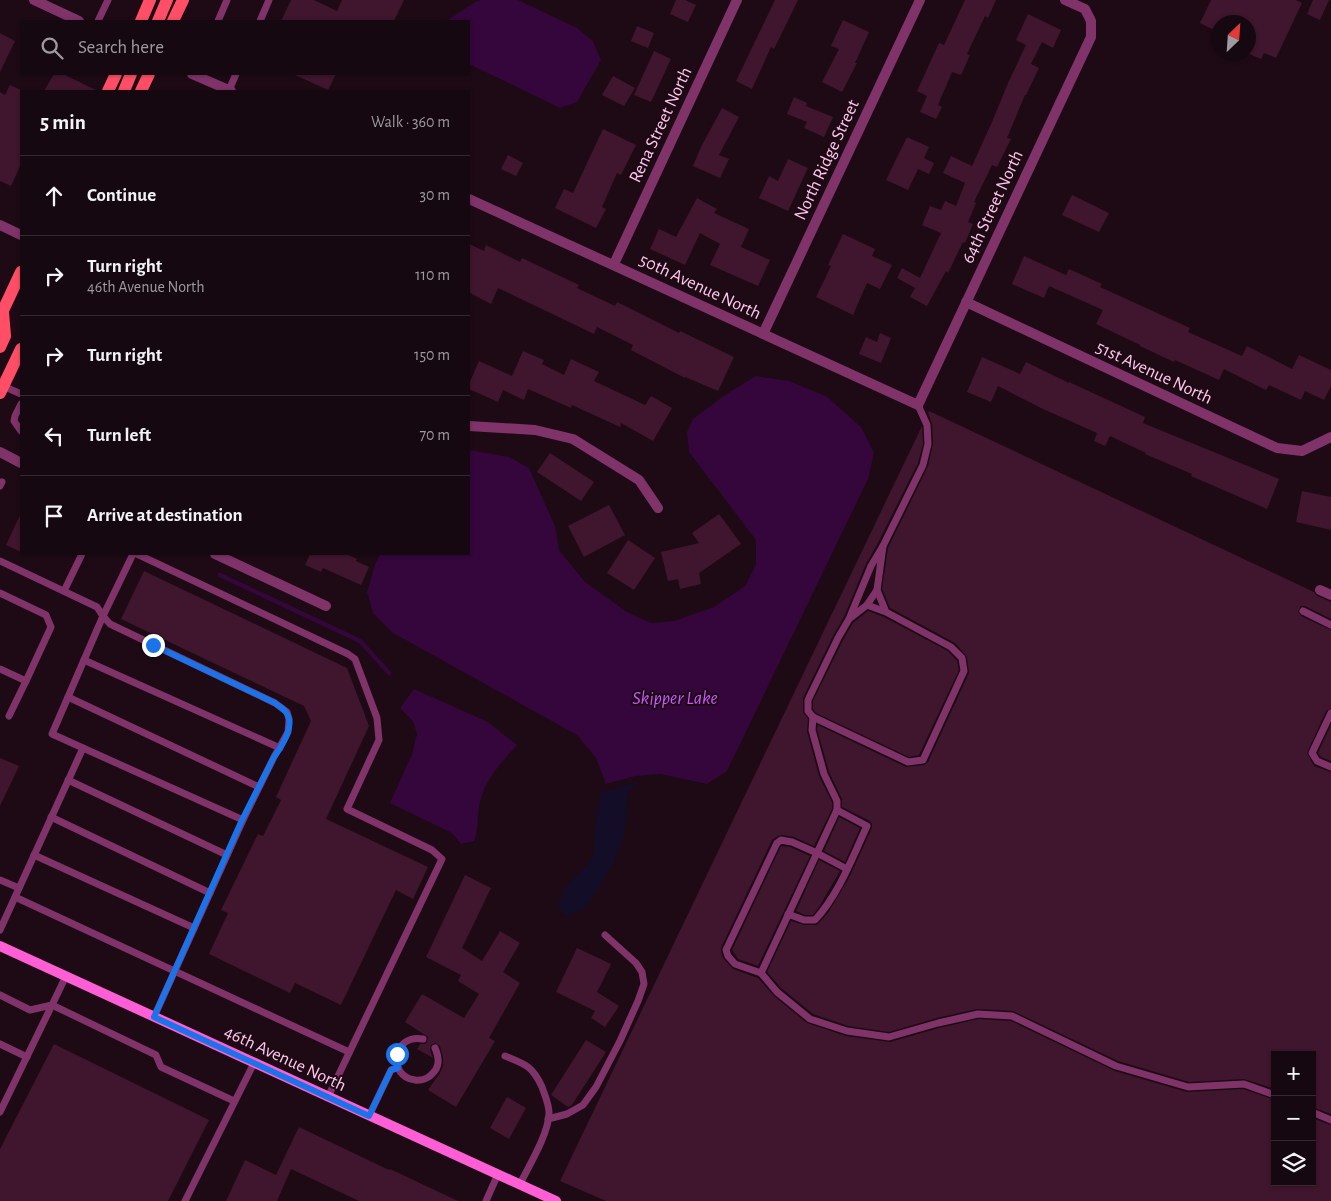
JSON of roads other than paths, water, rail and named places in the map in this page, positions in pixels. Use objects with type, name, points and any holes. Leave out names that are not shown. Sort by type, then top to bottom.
[{"type":"main road","points":[[141,20],[150,0]]},
{"type":"main road","points":[[158,20],[167,0]]},
{"type":"main road","points":[[174,20],[184,0]]},
{"type":"main road","points":[[108,90],[116,75]]},
{"type":"main road","points":[[124,90],[131,75]]},
{"type":"main road","points":[[141,90],[148,75]]},
{"type":"main road","points":[[0,347],[5,336],[1,314],[20,274]]},
{"type":"main road","points":[[2,389],[20,350]]},
{"type":"street","points":[[34,0],[77,20]]},
{"type":"street","name":"Rena Street North","points":[[614,264],[737,0]]},
{"type":"street","name":"North Ridge Street","points":[[762,334],[920,0]]},
{"type":"street","name":"64th Street North","points":[[918,405],[1091,37],[1091,21],[1085,9],[1065,0]]},
{"type":"street","points":[[194,75],[228,90]]},
{"type":"street","name":"50th Avenue North","points":[[470,199],[918,405]]},
{"type":"street","points":[[0,225],[20,235]]},
{"type":"street","name":"51st Avenue North","points":[[966,302],[1277,448],[1302,451],[1331,437]]},
{"type":"street","points":[[470,426],[535,430],[574,439],[639,480],[658,508]]},
{"type":"street","points":[[0,452],[20,462]]},
{"type":"street","points":[[217,555],[326,606]]},
{"type":"street","points":[[1320,590],[1331,595]]},
{"type":"street","name":"46th Avenue North","points":[[0,946],[556,1201]]},
{"type":"lane","points":[[98,20],[108,0]]},
{"type":"lane","points":[[218,20],[228,0]]},
{"type":"lane","points":[[260,20],[269,0]]},
{"type":"lane","points":[[230,90],[236,75]]},
{"type":"lane","points":[[2,389],[20,394]]},
{"type":"lane","points":[[866,605],[886,612],[951,647],[962,658],[964,671],[923,760],[908,762],[813,717],[808,711],[808,700],[849,619],[871,566],[883,546],[923,465],[928,444],[927,425],[918,405]]},
{"type":"lane","points":[[20,406],[14,421],[20,429]]},
{"type":"lane","points":[[849,619],[866,605],[877,590],[883,546]]},
{"type":"lane","points":[[64,591],[82,555]]},
{"type":"lane","points":[[133,555],[103,616],[52,734],[242,820]]},
{"type":"lane","points":[[139,555],[355,659],[377,718],[379,740],[346,809],[432,850],[442,859],[328,1097]]},
{"type":"lane","points":[[0,561],[97,607],[110,624],[275,703],[287,712],[289,720],[288,732],[242,820],[154,1017]]},
{"type":"lane","points":[[877,590],[886,612]]},
{"type":"lane","points":[[0,593],[46,615],[51,627],[9,716]]},
{"type":"lane","points":[[1303,612],[1331,625]]},
{"type":"lane","points":[[84,660],[280,748]]},
{"type":"lane","points":[[0,669],[26,681]]},
{"type":"lane","points":[[68,697],[259,787]]},
{"type":"lane","points":[[1331,713],[1312,753],[1317,761],[1331,767]]},
{"type":"lane","points":[[761,973],[837,810],[837,801],[824,774],[812,730],[813,717]]},
{"type":"lane","points":[[0,930],[83,748]]},
{"type":"lane","points":[[68,780],[227,854]]},
{"type":"lane","points":[[788,914],[804,920],[815,920],[827,907],[847,868],[866,826],[837,810]]},
{"type":"lane","points":[[51,817],[210,893]]},
{"type":"lane","points":[[847,868],[792,842],[781,840],[777,843],[726,950],[728,956],[735,964],[761,973],[778,992],[810,1019],[847,1031],[889,1037],[938,1022],[978,1014],[1012,1016],[1116,1066],[1188,1087],[1244,1084],[1271,1094]]},
{"type":"lane","points":[[34,855],[194,928]]},
{"type":"lane","points":[[0,880],[19,888]]},
{"type":"lane","points":[[15,897],[349,1052]]},
{"type":"lane","points":[[548,1119],[566,1114],[583,1105],[592,1093],[620,1042],[644,984],[642,972],[636,963],[605,935]]},
{"type":"lane","points":[[0,1112],[66,976]]},
{"type":"lane","points":[[0,996],[30,1010],[52,1005],[156,1055],[161,1067],[234,1101]]},
{"type":"lane","points":[[423,1039],[411,1039],[405,1042],[397,1054],[398,1068],[407,1078],[421,1080],[433,1074],[438,1062],[435,1048]]},
{"type":"lane","points":[[0,1044],[27,1057]]},
{"type":"lane","points":[[506,1056],[532,1069],[536,1074],[548,1107],[548,1119],[520,1184]]},
{"type":"lane","points":[[185,1201],[254,1063]]},
{"type":"lane","points":[[369,1116],[391,1070],[398,1068]]},
{"type":"lane","points":[[0,1090],[9,1094]]},
{"type":"lane","points":[[1316,1114],[1331,1120]]},
{"type":"lane","points":[[486,1201],[498,1174]]},
{"type":"water","points":[[518,0],[577,28],[593,41],[601,60],[577,102],[560,108],[470,64],[470,20],[448,20],[477,1]]},
{"type":"water","name":"Skipper Lake","points":[[756,376],[789,381],[826,396],[861,427],[874,453],[868,479],[727,771],[707,784],[661,774],[635,776],[606,784],[596,758],[577,735],[393,633],[373,613],[367,592],[380,555],[470,555],[470,450],[509,457],[529,468],[555,526],[559,550],[585,582],[627,612],[651,623],[674,621],[714,607],[745,586],[756,565],[756,540],[689,452],[687,432],[693,419],[725,395]]},
{"type":"water","points":[[414,689],[488,722],[517,745],[493,773],[484,789],[479,807],[474,841],[461,844],[452,833],[390,803],[412,754],[417,734],[413,721],[400,708]]},
{"type":"waterway","points":[[220,575],[360,641],[389,673]]}]
